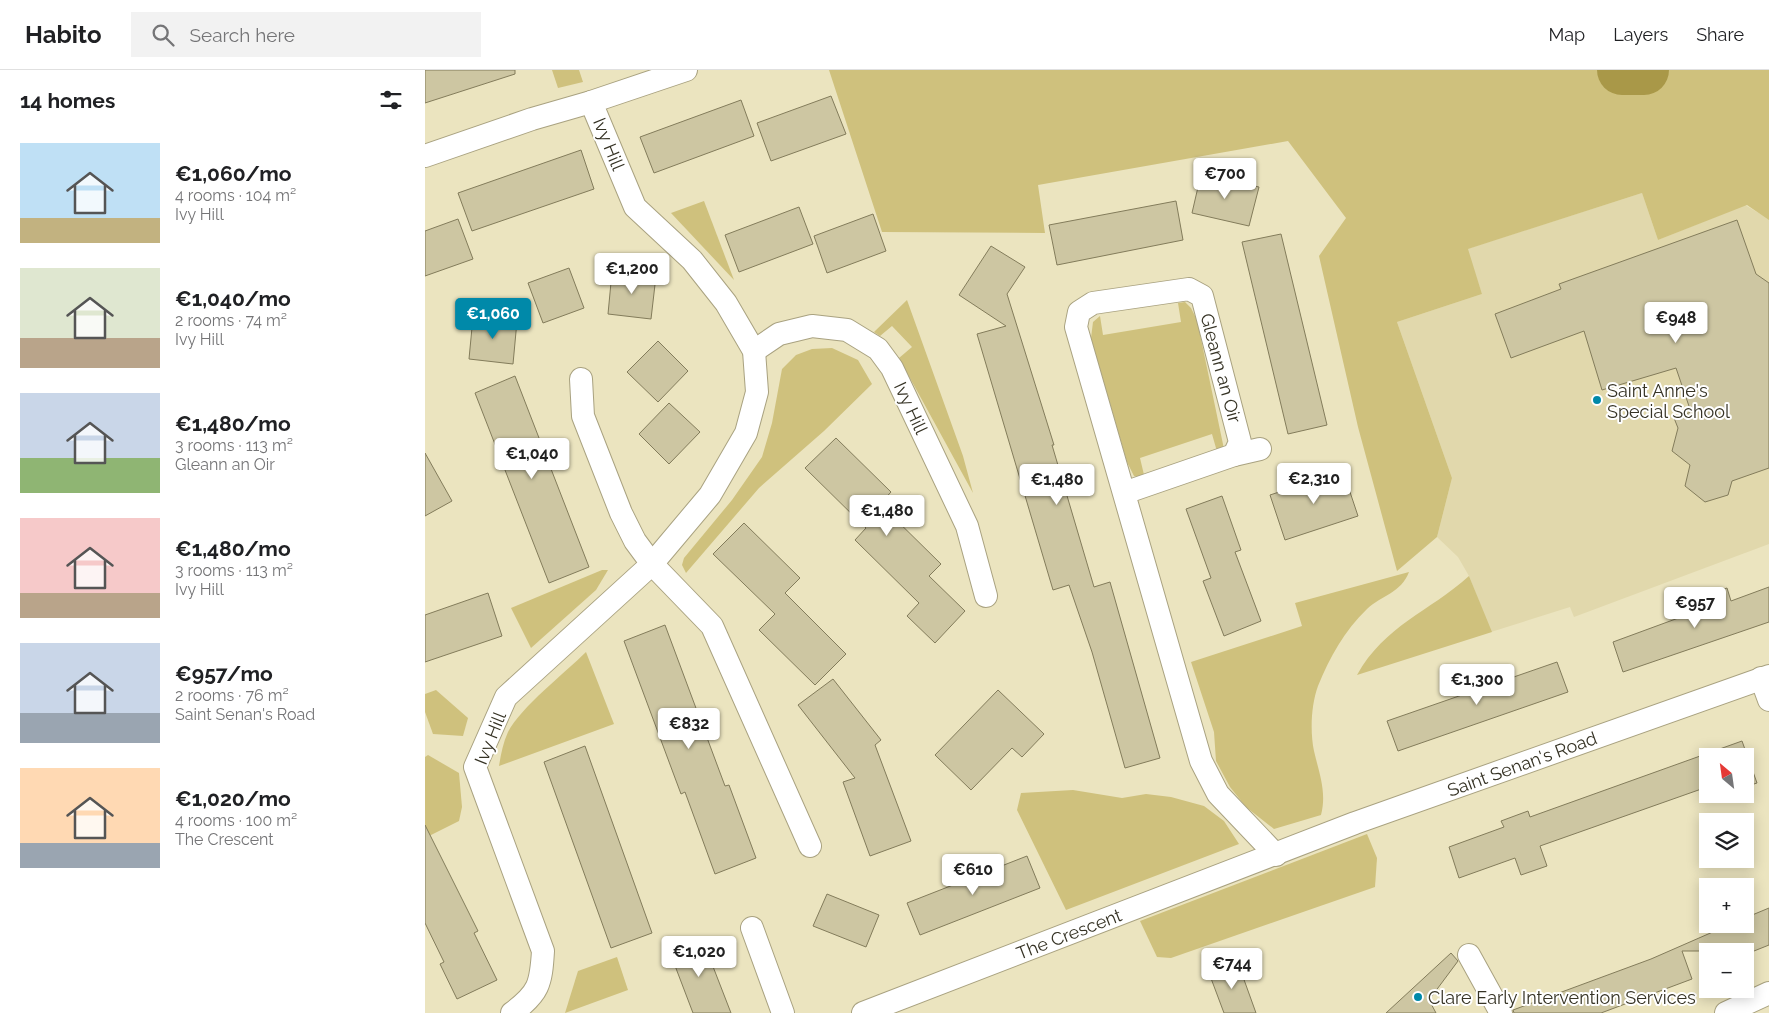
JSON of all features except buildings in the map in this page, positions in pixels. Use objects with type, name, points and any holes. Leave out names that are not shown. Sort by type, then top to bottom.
[{"type":"street","name":"Ivy Hill","points":[[425,156],[532,119],[591,102],[686,70]]},
{"type":"street","name":"Ivy Hill","points":[[512,1013],[527,1002],[541,980],[543,951],[475,767],[506,697],[652,564],[710,495],[746,433],[757,392],[754,351],[726,303],[692,260],[635,207],[591,102]]},
{"type":"street","name":"Gleann an Oir","points":[[1234,455],[1241,442],[1202,296],[1189,289],[1093,303],[1079,312],[1076,327],[1201,760],[1218,794],[1276,855]]},
{"type":"street","name":"Ivy Hill","points":[[754,351],[779,334],[812,326],[847,330],[878,349],[892,368],[967,526],[986,596]]},
{"type":"street","points":[[581,379],[583,416],[621,514],[635,541],[652,564],[712,626],[810,846]]},
{"type":"street","points":[[1124,493],[1234,455],[1260,449]]},
{"type":"street","points":[[1765,677],[1769,700]]},
{"type":"street","name":"Saint Senan's Road","points":[[1276,855],[1355,823],[1765,677]]},
{"type":"street","name":"The Crescent","points":[[863,1013],[1276,855]]},
{"type":"street","points":[[751,928],[783,1013]]},
{"type":"street","points":[[1469,956],[1501,1013]]},
{"type":"street","points":[[1726,1013],[1769,993]]},
{"type":"shaded area","points":[[552,70],[579,70],[583,82],[558,88]]},
{"type":"shaded area","points":[[829,70],[1769,70],[1769,220],[1747,205],[1658,240],[1642,193],[1468,249],[1482,294],[1397,322],[1452,478],[1437,537],[1397,571],[1358,427],[1319,256],[1346,218],[1288,141],[1038,185],[1045,233],[882,232]]},
{"type":"shaded area","name":"Saint Anne's Special School","points":[[1642,193],[1658,240],[1745,205],[1769,219],[1769,544],[1574,617],[1570,607],[1491,632],[1469,576],[1458,557],[1437,537],[1452,478],[1397,322],[1482,294],[1467,249]]},
{"type":"shaded area","points":[[704,201],[734,280],[671,213]]},
{"type":"shaded area","points":[[907,300],[963,456],[973,493],[899,358],[912,347],[892,326],[880,336],[874,332]]},
{"type":"shaded area","points":[[1185,302],[1191,308],[1197,320],[1224,449],[1218,455],[1212,434],[1140,458],[1145,479],[1134,476],[1127,462],[1091,338],[1093,322],[1100,316],[1103,335],[1181,322],[1178,303]]},
{"type":"shaded area","points":[[832,348],[858,360],[872,384],[824,431],[759,488],[686,573],[682,565],[684,558],[732,500],[762,457],[772,423],[782,369],[796,355],[812,349]]},
{"type":"shaded area","points":[[602,570],[608,570],[596,590],[531,648],[511,608]]},
{"type":"shaded area","points":[[1409,572],[1401,585],[1373,604],[1351,626],[1327,665],[1318,686],[1314,702],[1312,727],[1314,751],[1323,790],[1321,815],[1274,829],[1246,807],[1230,787],[1216,761],[1214,732],[1191,662],[1302,626],[1295,603]]},
{"type":"shaded area","points":[[1469,576],[1492,632],[1357,675],[1368,658],[1394,631],[1454,589]]},
{"type":"shaded area","points":[[586,652],[614,724],[499,766],[505,740],[514,722],[533,701]]},
{"type":"shaded area","points":[[436,690],[468,718],[463,736],[433,734],[425,712],[425,694]]},
{"type":"shaded area","points":[[428,755],[459,773],[462,807],[459,821],[425,838],[425,757]]},
{"type":"shaded area","points":[[1073,790],[1122,798],[1146,794],[1171,797],[1204,806],[1224,821],[1239,844],[1066,910],[1017,810],[1021,793]]},
{"type":"shaded area","points":[[1367,834],[1377,858],[1375,887],[1171,958],[1157,957],[1140,921]]},
{"type":"shaded area","points":[[617,957],[628,990],[565,1013],[578,971]]},
{"type":"waterway","points":[[1622,70],[1644,70]]},
{"type":"place","name":"Saint Anne's Special School","points":[[1597,400]]},
{"type":"place","name":"Clare Early Intervention Services","points":[[1418,997]]}]
